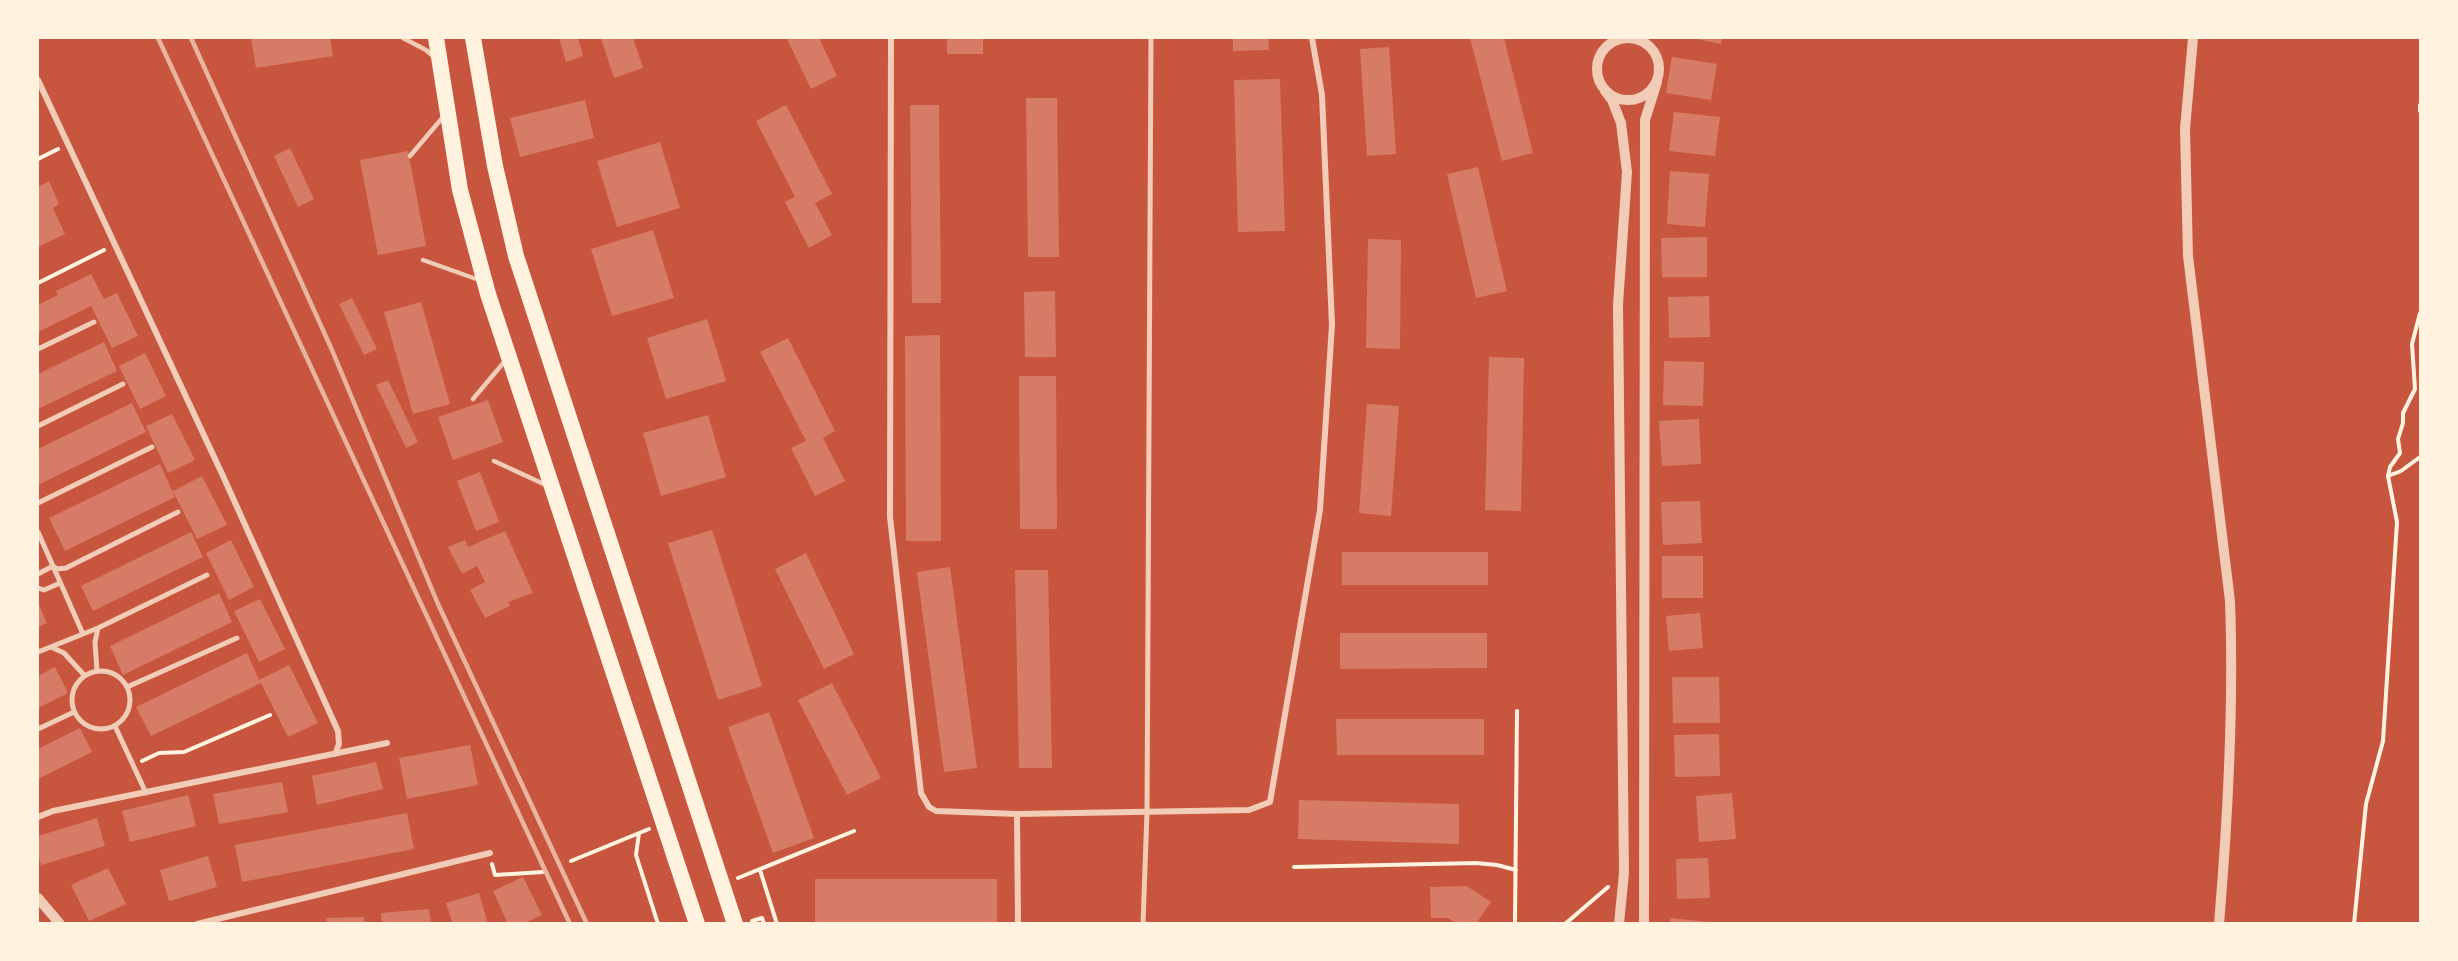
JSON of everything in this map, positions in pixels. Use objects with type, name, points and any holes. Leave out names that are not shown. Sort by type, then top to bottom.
[{"type":"highway","points":[[436,38],[460,190],[485,283],[697,924]]},
{"type":"highway","points":[[473,38],[495,166],[516,256],[735,924]]},
{"type":"street","points":[[891,38],[890,517],[921,793],[929,807],[946,813],[1017,814],[1249,810],[1270,802],[1320,510],[1331,337],[1322,95],[1312,38]]},
{"type":"street","points":[[1143,924],[1147,812],[1151,38]]},
{"type":"street","points":[[1644,924],[1645,120],[1659,74],[1653,38]]},
{"type":"street","points":[[2193,38],[2185,129],[2188,256],[2230,601],[2232,650],[2226,848],[2219,924]]},
{"type":"street","points":[[1619,924],[1624,873],[1618,305],[1627,172],[1621,123],[1612,100],[1600,84],[1597,67],[1599,59],[1613,41],[1617,40],[1636,39],[1652,49],[1657,57]]},
{"type":"street","points":[[38,80],[338,731],[339,744],[334,754]]},
{"type":"street","points":[[1605,91],[1613,97],[1634,100],[1643,97],[1657,82]]},
{"type":"street","points":[[38,349],[94,322]]},
{"type":"street","points":[[38,426],[123,384]]},
{"type":"street","points":[[38,503],[152,447]]},
{"type":"street","points":[[53,566],[57,569],[66,568],[178,512]]},
{"type":"street","points":[[38,532],[83,634]]},
{"type":"street","points":[[38,573],[53,566]]},
{"type":"street","points":[[38,652],[98,628],[207,575]]},
{"type":"street","points":[[38,588],[44,590],[60,583]]},
{"type":"street","points":[[97,671],[95,642],[98,628]]},
{"type":"street","points":[[128,687],[237,638]]},
{"type":"street","points":[[50,646],[64,653],[86,676]]},
{"type":"street","points":[[97,671],[110,672],[119,676],[128,687],[131,702],[128,712],[115,726],[96,729],[80,720],[75,712],[73,693],[77,684],[86,676],[97,671]]},
{"type":"street","points":[[38,729],[75,712]]},
{"type":"street","points":[[115,726],[146,793]]},
{"type":"street","points":[[38,817],[52,811],[387,743]]},
{"type":"street","points":[[1017,814],[1018,924]]},
{"type":"street","points":[[197,924],[490,853]]},
{"type":"street","points":[[38,898],[60,924]]},
{"type":"lane","points":[[403,38],[426,50],[440,64]]},
{"type":"lane","points":[[410,156],[438,125],[448,110]]},
{"type":"lane","points":[[423,260],[472,276],[485,283]]},
{"type":"lane","points":[[473,399],[509,357]]},
{"type":"lane","points":[[494,460],[552,488]]},
{"type":"path","points":[[2421,105],[2421,111]]},
{"type":"path","points":[[38,159],[67,145]]},
{"type":"path","points":[[38,283],[115,245]]},
{"type":"path","points":[[2354,924],[2366,804],[2383,741],[2397,522],[2388,476],[2390,467],[2400,453],[2398,439],[2403,423],[2403,413],[2415,389],[2411,361],[2412,344],[2421,313]]},
{"type":"path","points":[[2388,476],[2401,471],[2421,457]]},
{"type":"path","points":[[1515,924],[1517,711]]},
{"type":"path","points":[[133,765],[159,753],[184,752],[270,715]]},
{"type":"path","points":[[734,879],[854,831]]},
{"type":"path","points":[[571,861],[639,832],[636,855],[658,924]]},
{"type":"path","points":[[490,853],[495,875],[543,872]]},
{"type":"path","points":[[1294,867],[1476,863],[1516,870]]},
{"type":"path","points":[[759,870],[777,924]]},
{"type":"path","points":[[1565,924],[1624,873]]},
{"type":"path","points":[[762,918],[764,924]]},
{"type":"building","points":[[251,38],[330,38],[333,56],[256,68]]},
{"type":"building","points":[[559,38],[578,38],[583,56],[566,62]]},
{"type":"building","points":[[601,38],[633,38],[643,68],[614,78]]},
{"type":"building","points":[[819,38],[837,76],[811,89],[787,39]]},
{"type":"building","points":[[947,38],[983,38],[983,54],[947,54]]},
{"type":"building","points":[[1233,38],[1268,38],[1269,50],[1233,51]]},
{"type":"building","points":[[1470,38],[1504,38],[1533,153],[1502,161]]},
{"type":"building","points":[[1692,38],[1722,38],[1721,44]]},
{"type":"building","points":[[1389,47],[1396,154],[1367,156],[1360,49]]},
{"type":"building","points":[[1672,57],[1717,64],[1711,100],[1666,93]]},
{"type":"building","points":[[1280,79],[1285,231],[1238,232],[1234,80]]},
{"type":"building","points":[[1026,98],[1057,98],[1059,257],[1028,257]]},
{"type":"building","points":[[585,100],[594,138],[520,157],[510,118]]},
{"type":"building","points":[[786,105],[832,194],[815,203],[832,235],[809,248],[785,202],[795,197],[756,121]]},
{"type":"building","points":[[910,105],[939,105],[941,303],[912,303]]},
{"type":"building","points":[[1674,112],[1720,117],[1715,156],[1669,151]]},
{"type":"building","points":[[660,142],[680,208],[617,227],[597,161]]},
{"type":"building","points":[[290,148],[314,199],[298,207],[274,156]]},
{"type":"building","points":[[408,151],[426,246],[378,255],[360,160]]},
{"type":"building","points":[[1478,167],[1507,291],[1476,298],[1447,174]]},
{"type":"building","points":[[1670,171],[1709,174],[1705,227],[1667,224]]},
{"type":"building","points":[[49,181],[59,204],[53,208],[65,234],[38,247],[38,187]]},
{"type":"building","points":[[653,230],[674,298],[612,316],[591,249]]},
{"type":"building","points":[[1707,237],[1707,277],[1662,277],[1661,238]]},
{"type":"building","points":[[1368,239],[1401,240],[1400,349],[1366,348]]},
{"type":"building","points":[[91,274],[104,299],[117,293],[138,336],[112,348],[91,306],[38,332],[38,305],[58,295],[56,291]]},
{"type":"building","points":[[1055,291],[1056,357],[1025,357],[1024,292]]},
{"type":"building","points":[[1709,296],[1710,337],[1669,338],[1668,297]]},
{"type":"building","points":[[352,298],[377,349],[364,355],[339,304]]},
{"type":"building","points":[[421,302],[450,404],[413,414],[384,312]]},
{"type":"building","points":[[707,319],[726,381],[666,399],[647,338]]},
{"type":"building","points":[[940,335],[941,541],[906,541],[905,336]]},
{"type":"building","points":[[788,338],[835,431],[823,438],[845,481],[815,496],[791,448],[806,441],[760,352]]},
{"type":"building","points":[[104,342],[117,371],[38,409],[38,374]]},
{"type":"building","points":[[145,353],[166,396],[140,409],[119,366]]},
{"type":"building","points":[[1489,357],[1524,358],[1521,511],[1485,510]]},
{"type":"building","points":[[1664,361],[1704,362],[1703,406],[1663,405]]},
{"type":"building","points":[[1019,376],[1056,376],[1057,529],[1020,529]]},
{"type":"building","points":[[388,380],[418,442],[406,448],[376,385]]},
{"type":"building","points":[[488,400],[503,442],[453,460],[438,417]]},
{"type":"building","points":[[132,403],[146,432],[38,485],[38,449]]},
{"type":"building","points":[[1367,404],[1399,406],[1391,516],[1359,513]]},
{"type":"building","points":[[172,414],[195,460],[168,473],[146,426]]},
{"type":"building","points":[[708,415],[726,477],[661,496],[643,433]]},
{"type":"building","points":[[1699,419],[1701,464],[1662,466],[1659,421]]},
{"type":"building","points":[[160,464],[175,497],[65,551],[49,518]]},
{"type":"building","points":[[480,472],[499,522],[476,531],[457,481]]},
{"type":"building","points":[[202,476],[227,525],[197,539],[173,491]]},
{"type":"building","points":[[1700,501],[1702,543],[1663,545],[1661,502]]},
{"type":"building","points":[[712,530],[762,686],[718,700],[668,543]]},
{"type":"building","points":[[505,531],[533,593],[508,602],[510,606],[485,618],[470,590],[485,582],[477,566],[462,574],[448,547],[465,540],[468,547]]},
{"type":"building","points":[[191,532],[203,557],[93,611],[81,586]]},
{"type":"building","points":[[231,540],[254,587],[229,600],[206,553]]},
{"type":"building","points":[[1342,552],[1488,552],[1488,585],[1342,585]]},
{"type":"building","points":[[806,553],[854,654],[824,669],[775,569]]},
{"type":"building","points":[[1662,556],[1703,556],[1703,598],[1662,598]]},
{"type":"building","points":[[950,567],[977,768],[944,772],[917,572]]},
{"type":"building","points":[[1015,570],[1048,570],[1052,768],[1019,768]]},
{"type":"building","points":[[219,593],[232,622],[123,675],[110,646]]},
{"type":"building","points":[[260,599],[285,649],[259,662],[234,611]]},
{"type":"building","points":[[38,603],[47,623],[38,627]]},
{"type":"building","points":[[1700,613],[1703,648],[1669,651],[1666,616]]},
{"type":"building","points":[[1340,633],[1487,633],[1487,668],[1340,669]]},
{"type":"building","points":[[247,653],[259,680],[289,665],[318,723],[288,737],[261,683],[151,736],[136,707]]},
{"type":"building","points":[[55,667],[68,693],[38,708],[38,676]]},
{"type":"building","points":[[1672,677],[1719,677],[1720,723],[1673,723]]},
{"type":"building","points":[[832,683],[881,778],[847,795],[798,700]]},
{"type":"building","points":[[769,712],[814,838],[773,853],[728,727]]},
{"type":"building","points":[[1336,719],[1484,719],[1484,755],[1337,755]]},
{"type":"building","points":[[80,728],[92,752],[38,779],[38,749]]},
{"type":"building","points":[[1719,734],[1720,776],[1675,777],[1674,735]]},
{"type":"building","points":[[470,745],[478,785],[407,799],[399,758]]},
{"type":"building","points":[[376,762],[383,789],[317,805],[312,776]]},
{"type":"building","points":[[282,782],[288,812],[219,824],[213,794]]},
{"type":"building","points":[[1732,793],[1736,839],[1699,842],[1696,796]]},
{"type":"building","points":[[188,795],[196,826],[130,842],[122,811]]},
{"type":"building","points":[[1299,800],[1459,804],[1459,844],[1298,839]]},
{"type":"building","points":[[407,813],[414,849],[242,882],[235,845]]},
{"type":"building","points":[[97,818],[105,846],[41,865],[38,854],[38,836]]},
{"type":"building","points":[[208,856],[217,887],[169,901],[160,870]]},
{"type":"building","points":[[1708,858],[1710,898],[1677,899],[1676,859]]},
{"type":"building","points":[[108,868],[126,904],[89,921],[71,885]]},
{"type":"building","points":[[523,877],[542,915],[523,924],[508,924],[493,891]]},
{"type":"building","points":[[815,879],[997,879],[997,924],[815,924]]},
{"type":"building","points":[[1467,886],[1491,902],[1476,924],[1457,924],[1448,918],[1431,918],[1430,887]]},
{"type":"building","points":[[479,893],[488,924],[453,924],[446,903]]},
{"type":"building","points":[[429,909],[431,924],[382,924],[381,913]]},
{"type":"building","points":[[364,917],[365,924],[327,924],[326,918]]},
{"type":"building","points":[[1670,918],[1710,922],[1710,924],[1670,924]]},
{"type":"railway","points":[[158,38],[570,924]]},
{"type":"railway","points":[[191,38],[332,350],[438,604],[587,924]]}]
